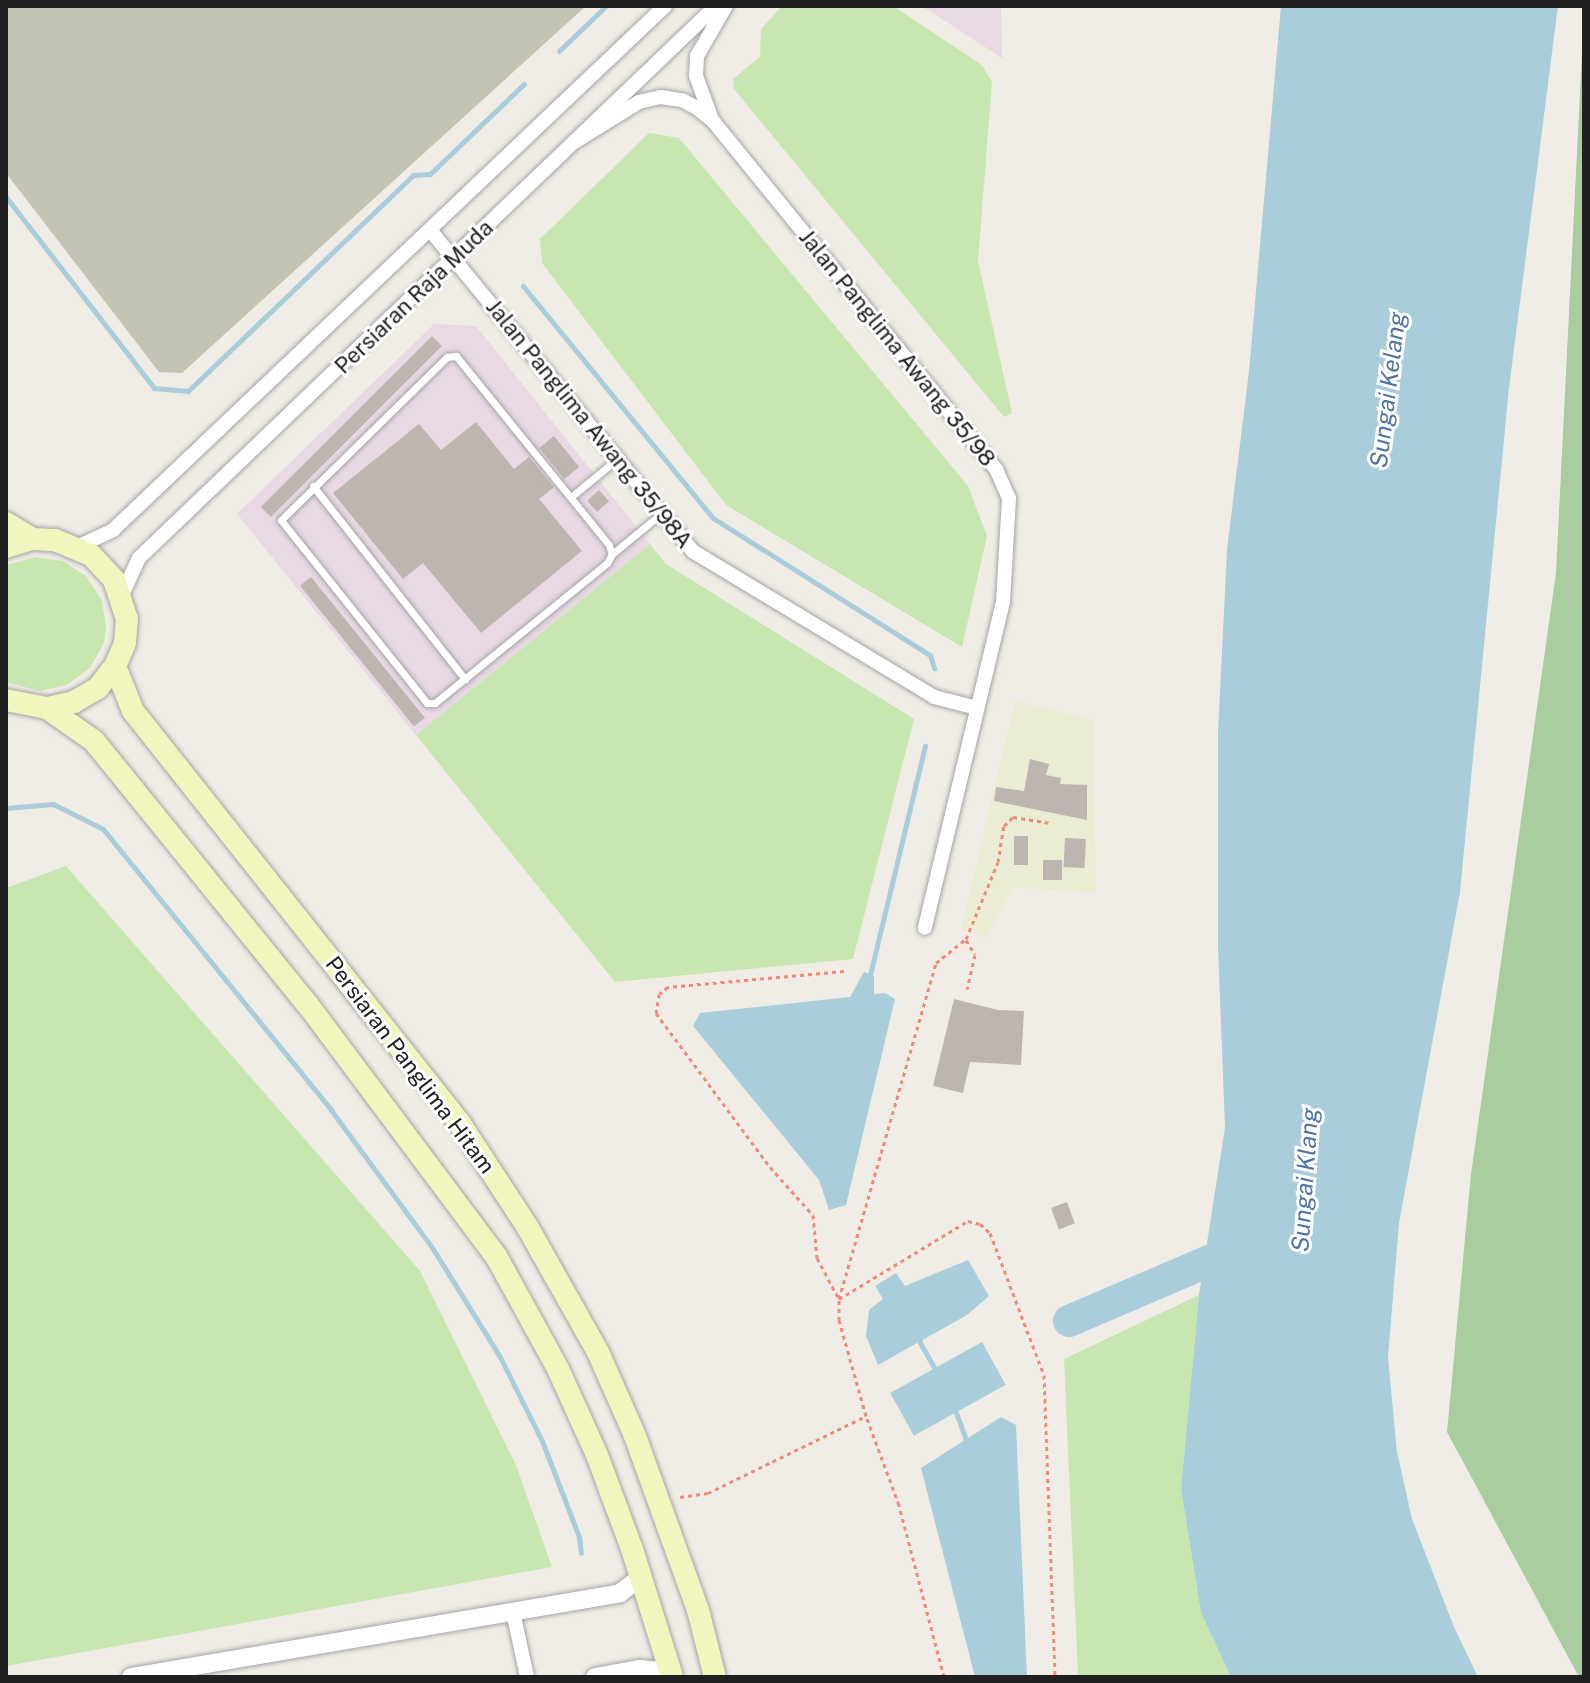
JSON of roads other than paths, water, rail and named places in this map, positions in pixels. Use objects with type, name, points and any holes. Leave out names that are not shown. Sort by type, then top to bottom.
[{"type":"main road","points":[[6,523],[33,539]]},
{"type":"main road","points":[[6,547],[33,539],[55,540],[77,547],[104,566],[122,595],[127,619],[125,643],[115,666],[98,688],[74,702],[47,708],[6,700]]},
{"type":"main road","name":"Persiaran Panglima Hitam","points":[[115,666],[133,711],[459,1122],[528,1228],[598,1352],[661,1499],[698,1610],[715,1677]]},
{"type":"main road","name":"Persiaran Panglima Hitam","points":[[47,708],[94,741],[308,1005],[496,1256],[558,1369],[597,1455],[641,1577],[671,1675]]},
{"type":"street","name":"Persiaran Raja Muda","points":[[77,547],[113,530],[665,6]]},
{"type":"street","name":"Persiaran Raja Muda","points":[[122,595],[139,558],[716,6]]},
{"type":"street","points":[[713,121],[696,76],[697,56],[726,6]]},
{"type":"street","points":[[576,141],[639,102],[660,97],[682,100],[713,121]]},
{"type":"street","name":"Jalan Panglima Awang 35/98","points":[[713,121],[996,469],[1009,498],[1010,525],[1003,602],[925,928]]},
{"type":"street","name":"Jalan Panglima Awang 35/98A","points":[[430,230],[694,552],[934,697],[977,708]]},
{"type":"street","points":[[131,1677],[620,1593],[641,1577]]},
{"type":"street","points":[[513,1612],[527,1677]]},
{"type":"street","points":[[595,1677],[640,1669],[671,1675]]},
{"type":"lane","points":[[612,554],[609,545],[456,356],[447,357],[284,514],[284,527],[420,698],[427,703],[435,703],[607,563],[612,554],[662,513]]},
{"type":"lane","points":[[571,497],[617,459]]},
{"type":"lane","points":[[313,486],[465,679]]},
{"type":"water","points":[[1281,6],[1558,6],[1509,388],[1460,892],[1399,1223],[1388,1357],[1397,1452],[1412,1519],[1454,1627],[1478,1677],[1231,1677],[1201,1613],[1181,1489],[1199,1295],[1225,1127],[1218,946],[1218,733],[1227,550],[1249,371]]},
{"type":"water","points":[[864,972],[874,976],[874,994],[885,993],[895,999],[846,1205],[829,1210],[819,1180],[693,1026],[700,1013],[850,997]]},
{"type":"water","points":[[968,1260],[989,1296],[967,1315],[878,1365],[866,1336],[869,1310],[883,1299],[875,1286],[896,1273],[905,1286]]},
{"type":"water","points":[[982,1342],[1006,1385],[914,1436],[890,1393]]},
{"type":"water","points":[[1001,1417],[1016,1425],[1027,1677],[975,1677],[921,1468]]},
{"type":"waterway","points":[[559,51],[606,6]]},
{"type":"waterway","points":[[6,197],[154,388],[188,391],[413,175],[430,174],[524,84]]},
{"type":"waterway","points":[[523,286],[713,518],[930,655],[934,668]]},
{"type":"waterway","points":[[869,979],[925,746]]},
{"type":"waterway","points":[[6,808],[53,804],[103,829],[331,1110],[433,1249],[500,1357],[542,1441],[579,1537],[581,1553]]},
{"type":"waterway","points":[[1069,1321],[1242,1247]]},
{"type":"waterway","points":[[917,1337],[937,1373]]},
{"type":"waterway","points":[[954,1407],[967,1443]]},
{"type":"water label","name":"Sungai Kelang","points":[[1388,390]]},
{"type":"water label","name":"Sungai Klang","points":[[1305,1180]]}]
